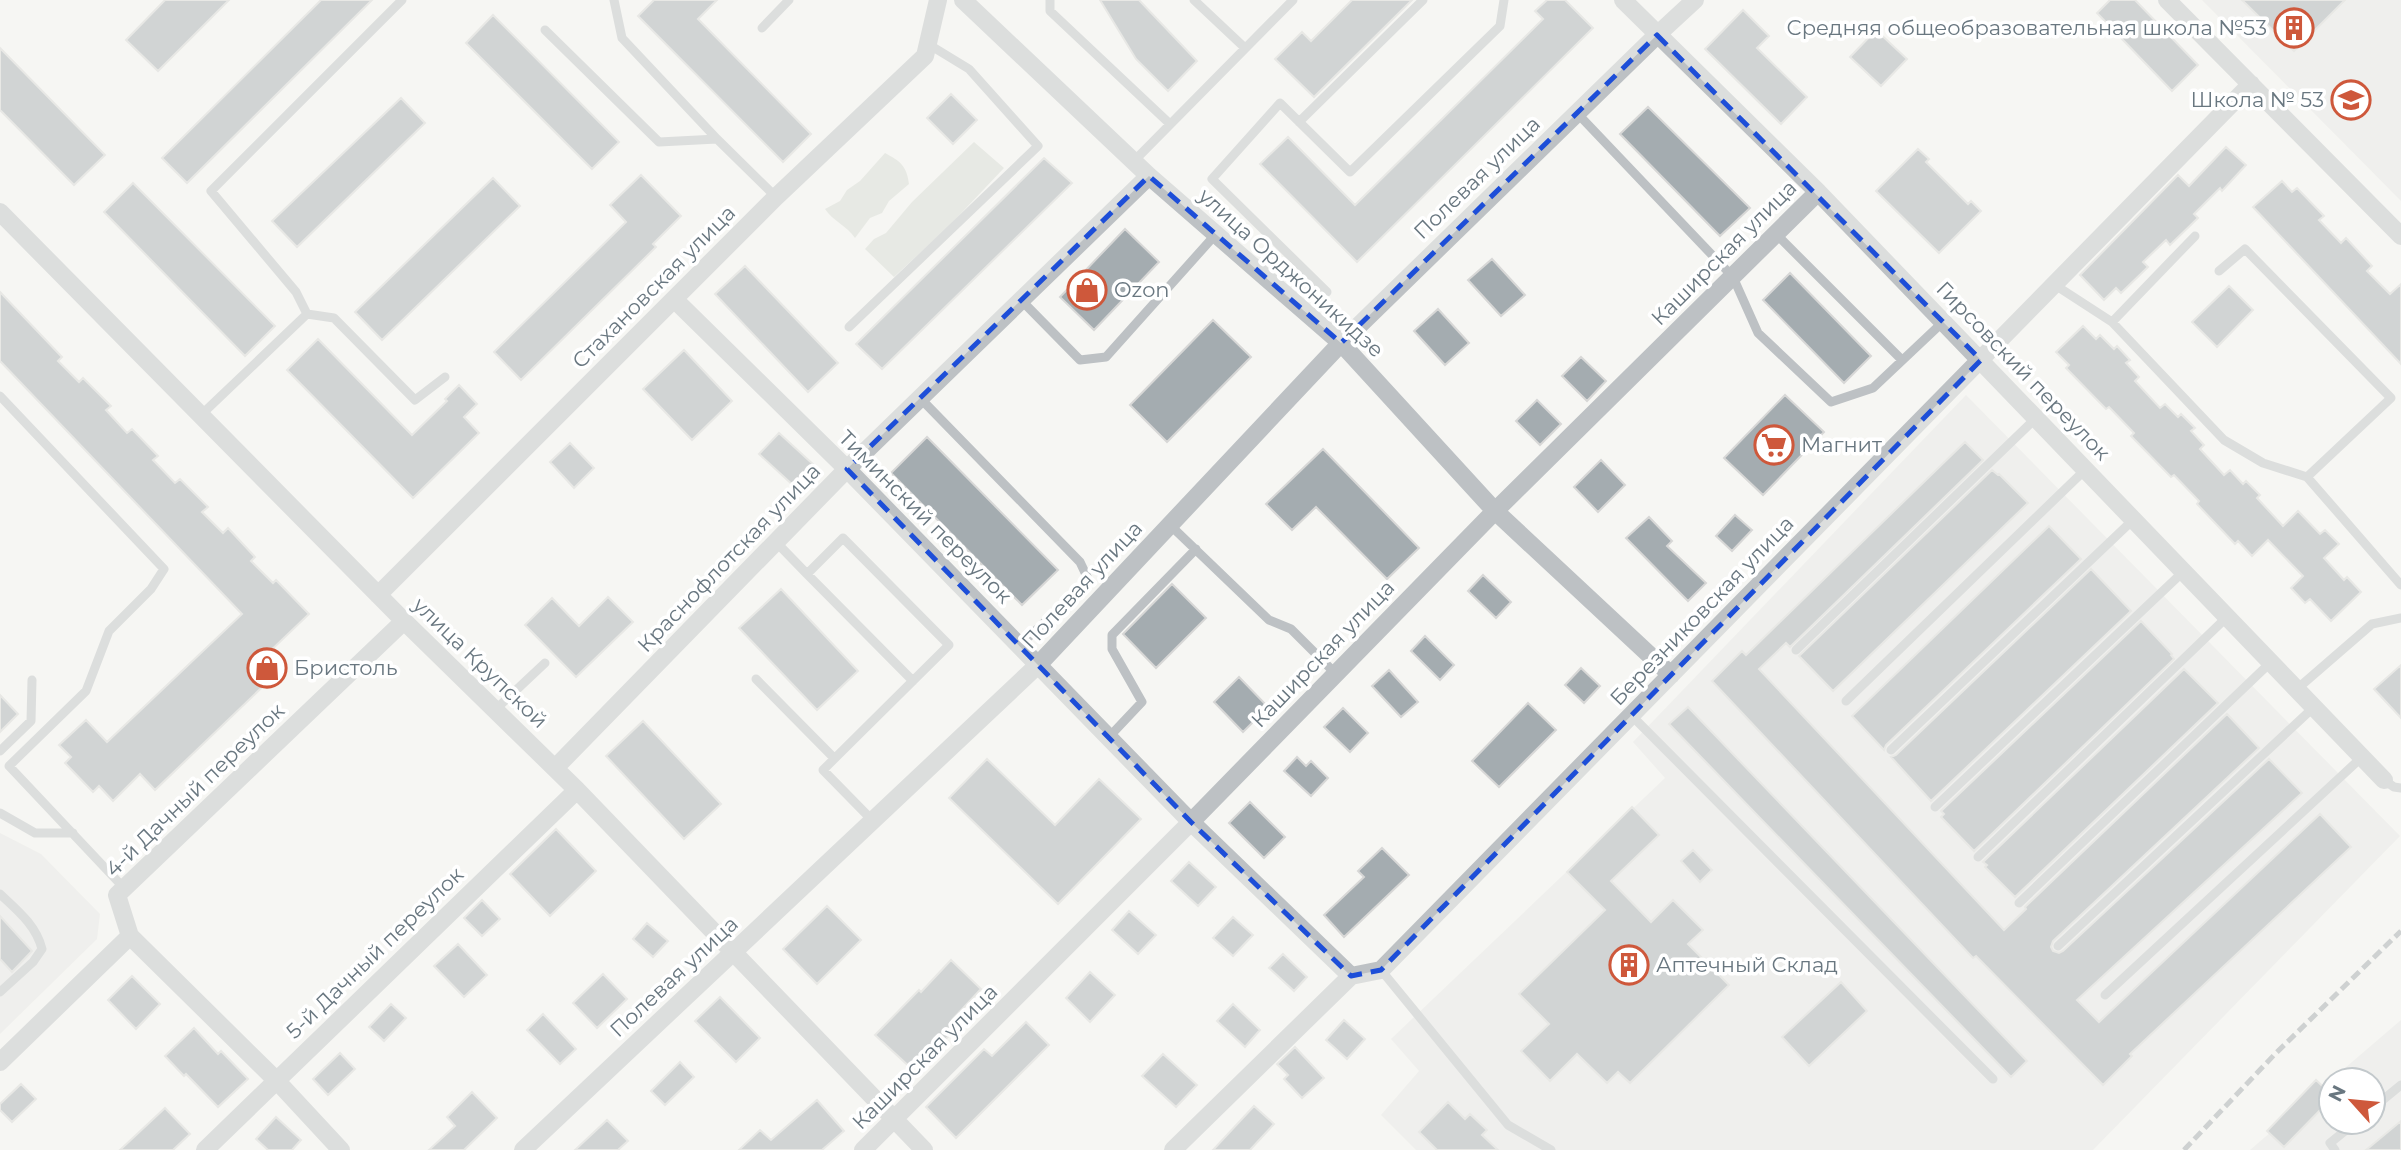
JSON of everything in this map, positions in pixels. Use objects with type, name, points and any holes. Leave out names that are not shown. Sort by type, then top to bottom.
[{"type":"street","name":"Стахановская улица","points":[[378,595],[776,197],[925,56],[937,0]]},
{"type":"street","name":"улица Орджоникидзе","points":[[963,0],[1133,162],[1341,343],[1495,511],[1671,676]]},
{"type":"street","name":"Гирсовский переулок","points":[[1623,0],[1818,192],[1944,321],[2384,780]]},
{"type":"street","name":"Полевая улица","points":[[523,1150],[1039,664],[1341,343],[1695,0]]},
{"type":"street","points":[[2167,0],[2401,236]]},
{"type":"street","name":"Березниковская улица","points":[[1381,970],[2252,85]]},
{"type":"street","name":"Краснофлотская улица","points":[[555,768],[847,469],[1149,176]]},
{"type":"street","name":"Каширская улица","points":[[863,1150],[1191,822],[1495,511],[1818,192]]},
{"type":"street","name":"улица Крупской","points":[[0,213],[378,595],[577,790],[924,1150]]},
{"type":"street","name":"Тиминский переулок","points":[[674,299],[847,469],[1191,822],[1351,976]]},
{"type":"street","name":"4-й Дачный переулок","points":[[130,936],[117,895],[404,621]]},
{"type":"street","name":"5-й Дачный переулок","points":[[205,1150],[577,790]]},
{"type":"street","points":[[0,1062],[130,936],[276,1080],[341,1150]]},
{"type":"street","points":[[1173,1150],[1351,976],[1381,970]]},
{"type":"lane","points":[[307,314],[296,292],[211,191],[402,0]]},
{"type":"lane","points":[[614,0],[622,38],[776,197]]},
{"type":"lane","points":[[762,28],[789,0]]},
{"type":"lane","points":[[1051,0],[1050,12],[1170,124]]},
{"type":"lane","points":[[1194,0],[1245,48]]},
{"type":"lane","points":[[1133,162],[1293,0]]},
{"type":"lane","points":[[1299,122],[1423,0]]},
{"type":"lane","points":[[1327,292],[1212,178],[1280,103],[1350,172],[1500,26],[1504,0]]},
{"type":"lane","points":[[545,30],[659,142],[718,139]]},
{"type":"lane","points":[[849,327],[1038,146],[969,69],[928,44]]},
{"type":"lane","points":[[1577,113],[1732,276],[1758,333],[1831,402],[1874,388],[1944,321]]},
{"type":"lane","points":[[1021,300],[1080,360],[1106,357],[1216,234]]},
{"type":"lane","points":[[1776,234],[1902,360]]},
{"type":"lane","points":[[2112,322],[2195,236]]},
{"type":"lane","points":[[2219,271],[2245,249],[2391,398],[2307,477]]},
{"type":"lane","points":[[2055,285],[2112,322],[2224,440],[2263,463],[2307,477],[2401,585]]},
{"type":"lane","points":[[307,314],[334,318],[415,400],[446,377]]},
{"type":"lane","points":[[201,415],[307,314]]},
{"type":"lane","points":[[0,396],[164,569],[151,589],[109,631],[86,691],[9,766],[124,888]]},
{"type":"lane","points":[[920,398],[1080,562],[1089,581],[1020,645]]},
{"type":"lane","points":[[1796,650],[2037,418]]},
{"type":"lane","points":[[1846,701],[2086,469]]},
{"type":"lane","points":[[1891,750],[2134,519]]},
{"type":"lane","points":[[1170,524],[1269,620],[1291,629],[1336,674]]},
{"type":"lane","points":[[807,574],[843,538],[949,645],[823,770],[873,821]]},
{"type":"lane","points":[[776,542],[913,681]]},
{"type":"lane","points":[[1109,737],[1142,702],[1112,649],[1112,635],[1196,549]]},
{"type":"lane","points":[[1935,807],[2184,571]]},
{"type":"lane","points":[[1978,857],[2227,617]]},
{"type":"lane","points":[[2297,690],[2372,624],[2401,618]]},
{"type":"lane","points":[[2019,903],[2271,662]]},
{"type":"lane","points":[[495,710],[545,663]]},
{"type":"lane","points":[[756,679],[834,758]]},
{"type":"lane","points":[[0,751],[31,721],[32,680]]},
{"type":"lane","points":[[2058,946],[2314,707]]},
{"type":"lane","points":[[1632,716],[1993,1079]]},
{"type":"lane","points":[[2105,995],[2362,757]]},
{"type":"lane","points":[[2384,780],[2401,788]]},
{"type":"lane","points":[[0,813],[35,833],[73,833]]},
{"type":"lane","points":[[0,894],[39,936],[42,949],[33,962],[0,992]]},
{"type":"lane","points":[[1381,970],[1507,1125],[1551,1150]]},
{"type":"lane","points":[[2387,1096],[2401,1085]]},
{"type":"lane","points":[[2335,1150],[2330,1143],[2339,1136]]},
{"type":"highlighted area","points":[[1657,35],[1981,360],[1381,970],[1351,976],[1191,822],[847,469],[1149,176],[1341,343]]},
{"type":"shaded area","name":"Школа № 53","points":[[2202,0],[2401,0],[2401,201]]},
{"type":"shaded area","points":[[974,142],[1004,168],[949,226],[894,277],[865,249],[874,239],[886,233],[912,202]]},
{"type":"shaded area","points":[[885,153],[902,165],[909,184],[889,201],[882,213],[870,218],[855,238],[825,209],[840,201],[847,190],[860,181]]},
{"type":"shaded area","points":[[1966,395],[2400,836],[2093,1150],[1416,1150],[1381,1115],[1419,1071],[1391,1039],[1665,778],[1633,742]]},
{"type":"shaded area","points":[[0,833],[41,854],[100,914],[97,939],[0,1034]]},
{"type":"shaded area","points":[[2401,1020],[2401,1150],[2250,1150],[2317,1092],[2317,1136],[2387,1136],[2387,1066],[2347,1066]]},
{"type":"building","points":[[165,0],[229,0],[158,71],[126,40]]},
{"type":"building","points":[[321,0],[372,0],[187,183],[162,158]]},
{"type":"building","points":[[654,0],[717,0],[698,19],[811,134],[783,162],[638,16]]},
{"type":"building","points":[[1100,0],[1139,0],[1197,61],[1168,91],[1136,59]]},
{"type":"building","points":[[1352,0],[1412,0],[1314,97],[1275,59],[1302,32],[1311,41]]},
{"type":"building","points":[[1547,0],[1565,0],[1593,28],[1357,262],[1260,164],[1288,137],[1355,205],[1543,19],[1535,11]]},
{"type":"building","points":[[2110,0],[2135,0],[2198,65],[2172,91],[2097,13]]},
{"type":"building","name":"Средняя общеобразовательная школа №53","points":[[2242,0],[2345,0],[2294,51]]},
{"type":"building","points":[[1743,10],[1769,36],[1757,48],[1807,97],[1781,124],[1705,49]]},
{"type":"building","points":[[493,15],[619,142],[592,169],[466,43]]},
{"type":"building","points":[[1876,30],[1907,59],[1881,86],[1850,57]]},
{"type":"building","points":[[0,48],[105,155],[74,185],[0,110]]},
{"type":"building","points":[[951,94],[977,120],[953,144],[927,118]]},
{"type":"building","points":[[401,98],[425,123],[297,247],[272,221]]},
{"type":"building","points":[[1648,107],[1750,208],[1720,236],[1620,134]]},
{"type":"building","points":[[2226,147],[2246,165],[2222,191],[2220,188],[2194,214],[2198,218],[2170,245],[2166,240],[2143,262],[2148,267],[2121,293],[2116,288],[2104,300],[2080,275],[2178,175],[2189,186]]},
{"type":"building","points":[[1918,149],[1929,159],[1926,162],[1968,204],[1971,201],[1981,211],[1939,253],[1876,191]]},
{"type":"building","points":[[1044,158],[1072,183],[882,369],[856,344]]},
{"type":"building","points":[[641,175],[681,216],[653,244],[656,247],[521,380],[494,352],[626,222],[610,205]]},
{"type":"building","points":[[493,178],[520,206],[382,340],[355,312]]},
{"type":"building","points":[[2282,181],[2292,192],[2297,188],[2324,216],[2319,220],[2341,243],[2346,238],[2372,266],[2367,271],[2390,294],[2401,284],[2401,364],[2253,207]]},
{"type":"building","points":[[133,183],[275,326],[245,356],[104,212]]},
{"type":"building","points":[[1125,229],[1159,262],[1094,330],[1060,297]]},
{"type":"building","points":[[1492,259],[1525,295],[1501,316],[1468,280]]},
{"type":"building","points":[[745,266],[838,363],[808,392],[715,294]]},
{"type":"building","points":[[1790,273],[1871,356],[1844,383],[1763,300]]},
{"type":"building","points":[[2229,286],[2253,310],[2217,347],[2192,322]]},
{"type":"building","points":[[0,292],[62,357],[58,361],[79,382],[83,378],[111,406],[106,410],[127,433],[132,429],[158,456],[153,460],[175,483],[180,479],[208,507],[202,512],[223,533],[228,528],[255,557],[251,561],[273,583],[276,580],[309,614],[265,656],[279,671],[155,790],[140,774],[113,801],[99,786],[93,792],[65,763],[71,757],[59,745],[86,720],[107,742],[242,614],[0,361]]},
{"type":"building","points":[[1438,309],[1469,343],[1445,365],[1414,331]]},
{"type":"building","points":[[1213,320],[1251,357],[1167,442],[1130,405]]},
{"type":"building","points":[[2083,326],[2096,339],[2100,335],[2114,349],[2117,346],[2130,360],[2126,363],[2139,377],[2135,381],[2160,408],[2165,404],[2178,417],[2181,414],[2195,428],[2191,431],[2204,445],[2200,449],[2224,475],[2230,470],[2243,484],[2246,481],[2260,495],[2257,498],[2283,526],[2298,511],[2320,534],[2325,530],[2339,544],[2324,558],[2344,580],[2347,577],[2361,592],[2331,621],[2310,599],[2305,603],[2291,588],[2303,576],[2268,540],[2252,556],[2238,541],[2235,544],[2174,475],[2171,477],[2131,436],[2134,433],[2066,368],[2069,365],[2056,352]]},
{"type":"building","points":[[318,339],[412,435],[447,401],[445,399],[459,385],[477,404],[464,417],[479,433],[413,498],[287,370]]},
{"type":"building","points":[[684,350],[732,401],[692,440],[643,389]]},
{"type":"building","points":[[1581,357],[1606,381],[1587,401],[1562,376]]},
{"type":"building","name":"Магнит","points":[[1785,395],[1824,432],[1763,495],[1724,458]]},
{"type":"building","points":[[1537,400],[1561,424],[1540,445],[1516,421]]},
{"type":"building","points":[[779,433],[815,466],[795,487],[759,454]]},
{"type":"building","points":[[927,437],[1058,570],[1022,605],[891,473]]},
{"type":"building","points":[[1965,442],[1983,460],[1790,647],[1786,643],[1759,669],[2004,930],[2227,714],[2259,748],[2053,941],[2053,951],[2063,951],[2269,759],[2302,793],[2077,1000],[2099,1022],[2320,814],[2351,847],[2130,1054],[2132,1056],[2103,1085],[1976,956],[1973,958],[1712,681],[1742,651],[1746,655]]},
{"type":"building","points":[[570,443],[594,468],[574,488],[550,462]]},
{"type":"building","points":[[1323,449],[1419,548],[1387,579],[1316,507],[1292,530],[1266,504]]},
{"type":"building","points":[[1601,460],[1625,485],[1598,512],[1574,487]]},
{"type":"building","points":[[1992,470],[2028,503],[1833,691],[1799,656]]},
{"type":"building","points":[[1735,515],[1752,530],[1732,551],[1716,536]]},
{"type":"building","points":[[1649,517],[1672,541],[1667,546],[1706,583],[1688,601],[1626,538]]},
{"type":"building","points":[[2049,526],[2081,559],[1886,745],[1884,750],[1852,716]]},
{"type":"building","points":[[2091,569],[2131,611],[1931,801],[1891,757]]},
{"type":"building","points":[[1483,575],[1511,602],[1496,618],[1468,591]]},
{"type":"building","points":[[1172,584],[1206,618],[1156,668],[1123,634]]},
{"type":"building","points":[[781,589],[858,671],[817,710],[739,628]]},
{"type":"building","points":[[608,597],[633,622],[576,677],[525,625],[552,598],[579,626]]},
{"type":"building","points":[[2141,621],[2174,659],[1974,851],[1941,817],[1944,814],[1941,811]]},
{"type":"building","points":[[1425,636],[1454,665],[1440,680],[1411,651]]},
{"type":"building","points":[[2401,665],[2401,718],[2374,689]]},
{"type":"building","points":[[1581,668],[1600,686],[1584,703],[1565,685]]},
{"type":"building","points":[[2184,669],[2218,703],[2015,897],[1983,862]]},
{"type":"building","points":[[1389,670],[1418,702],[1401,717],[1372,686]]},
{"type":"building","points":[[1239,677],[1268,707],[1243,732],[1214,702]]},
{"type":"building","points":[[0,695],[18,714],[0,732]]},
{"type":"building","points":[[1528,703],[1556,730],[1499,787],[1472,761]]},
{"type":"building","points":[[1688,707],[2027,1061],[2011,1077],[1669,724]]},
{"type":"building","points":[[1343,708],[1368,733],[1350,752],[1324,727]]},
{"type":"building","points":[[643,721],[721,804],[684,839],[606,756]]},
{"type":"building","points":[[1297,757],[1306,766],[1311,761],[1328,778],[1311,796],[1284,771]]},
{"type":"building","points":[[987,759],[1055,825],[1099,779],[1141,819],[1058,904],[949,798]]},
{"type":"building","points":[[1250,802],[1285,837],[1264,858],[1229,823]]},
{"type":"building","name":"Аптечный Склад","points":[[1632,807],[1659,835],[1611,881],[1651,922],[1673,900],[1703,930],[1688,944],[1729,985],[1630,1083],[1618,1072],[1607,1083],[1577,1054],[1550,1081],[1521,1051],[1549,1024],[1519,994],[1605,910],[1567,872]]},
{"type":"building","points":[[556,829],[596,871],[550,916],[510,874]]},
{"type":"building","points":[[1382,848],[1409,875],[1344,937],[1324,915],[1364,877],[1358,871]]},
{"type":"building","points":[[1693,850],[1712,870],[1700,882],[1681,861]]},
{"type":"building","points":[[1189,862],[1216,887],[1198,906],[1171,881]]},
{"type":"building","points":[[482,900],[500,919],[482,936],[464,918]]},
{"type":"building","points":[[827,906],[861,940],[817,984],[783,949]]},
{"type":"building","points":[[1129,911],[1156,935],[1138,954],[1112,930]]},
{"type":"building","points":[[0,916],[32,951],[12,972],[0,959]]},
{"type":"building","points":[[1233,917],[1253,935],[1233,956],[1213,938]]},
{"type":"building","points":[[647,923],[668,941],[653,957],[633,939]]},
{"type":"building","points":[[458,944],[487,975],[464,997],[434,966]]},
{"type":"building","points":[[1283,954],[1307,977],[1294,991],[1269,968]]},
{"type":"building","points":[[951,960],[981,989],[952,1020],[958,1026],[941,1044],[938,1041],[912,1069],[875,1035]]},
{"type":"building","points":[[1090,972],[1115,995],[1090,1022],[1066,998]]},
{"type":"building","points":[[603,974],[627,999],[597,1028],[573,1003]]},
{"type":"building","points":[[132,976],[160,1004],[136,1029],[108,1000]]},
{"type":"building","points":[[1841,982],[1867,1011],[1809,1066],[1782,1037]]},
{"type":"building","points":[[720,997],[760,1038],[736,1062],[695,1021]]},
{"type":"building","points":[[391,1004],[406,1018],[384,1041],[369,1027]]},
{"type":"building","points":[[1233,1004],[1260,1030],[1245,1047],[1217,1021]]},
{"type":"building","points":[[543,1014],[576,1049],[560,1064],[527,1030]]},
{"type":"building","points":[[1344,1020],[1365,1039],[1347,1059],[1326,1040]]},
{"type":"building","points":[[1026,1022],[1049,1045],[956,1138],[926,1107],[984,1049],[992,1056]]},
{"type":"building","points":[[194,1028],[218,1054],[221,1051],[248,1079],[218,1107],[165,1056]]},
{"type":"building","points":[[1295,1047],[1324,1078],[1302,1098],[1284,1079],[1288,1075],[1277,1064]]},
{"type":"building","points":[[340,1053],[355,1069],[328,1095],[313,1079]]},
{"type":"building","points":[[1163,1054],[1197,1085],[1176,1107],[1142,1076]]},
{"type":"building","points":[[680,1062],[694,1077],[665,1105],[651,1091]]},
{"type":"building","points":[[2317,1081],[2317,1113],[2284,1147],[2267,1131]]},
{"type":"building","points":[[21,1084],[36,1099],[12,1122],[0,1110],[0,1104]]},
{"type":"building","points":[[472,1092],[497,1118],[464,1150],[429,1150],[455,1126],[447,1117]]},
{"type":"building","points":[[817,1100],[844,1131],[822,1150],[739,1150],[760,1130],[771,1140]]},
{"type":"building","points":[[1448,1102],[1465,1119],[1470,1114],[1487,1130],[1482,1135],[1498,1150],[1437,1150],[1419,1132]]},
{"type":"building","points":[[1254,1106],[1274,1124],[1250,1150],[1213,1150]]},
{"type":"building","points":[[165,1108],[190,1134],[173,1150],[120,1150]]},
{"type":"building","points":[[276,1117],[301,1140],[292,1150],[268,1150],[256,1139]]},
{"type":"building","points":[[607,1120],[628,1141],[618,1150],[575,1150]]},
{"type":"building","points":[[2401,1121],[2401,1150],[2366,1150],[2383,1136],[2387,1136],[2387,1133]]},
{"type":"railway","points":[[2184,1150],[2275,1054],[2401,931]]},
{"type":"place","name":"Средняя общеобразовательная школа №53","points":[[2294,28]]},
{"type":"place","name":"Школа № 53","points":[[2351,100]]},
{"type":"place","name":"Ozon","points":[[1087,290]]},
{"type":"place","name":"Магнит","points":[[1774,445]]},
{"type":"place","name":"Бристоль","points":[[267,668]]},
{"type":"place","name":"Аптечный Склад","points":[[1629,965]]}]
